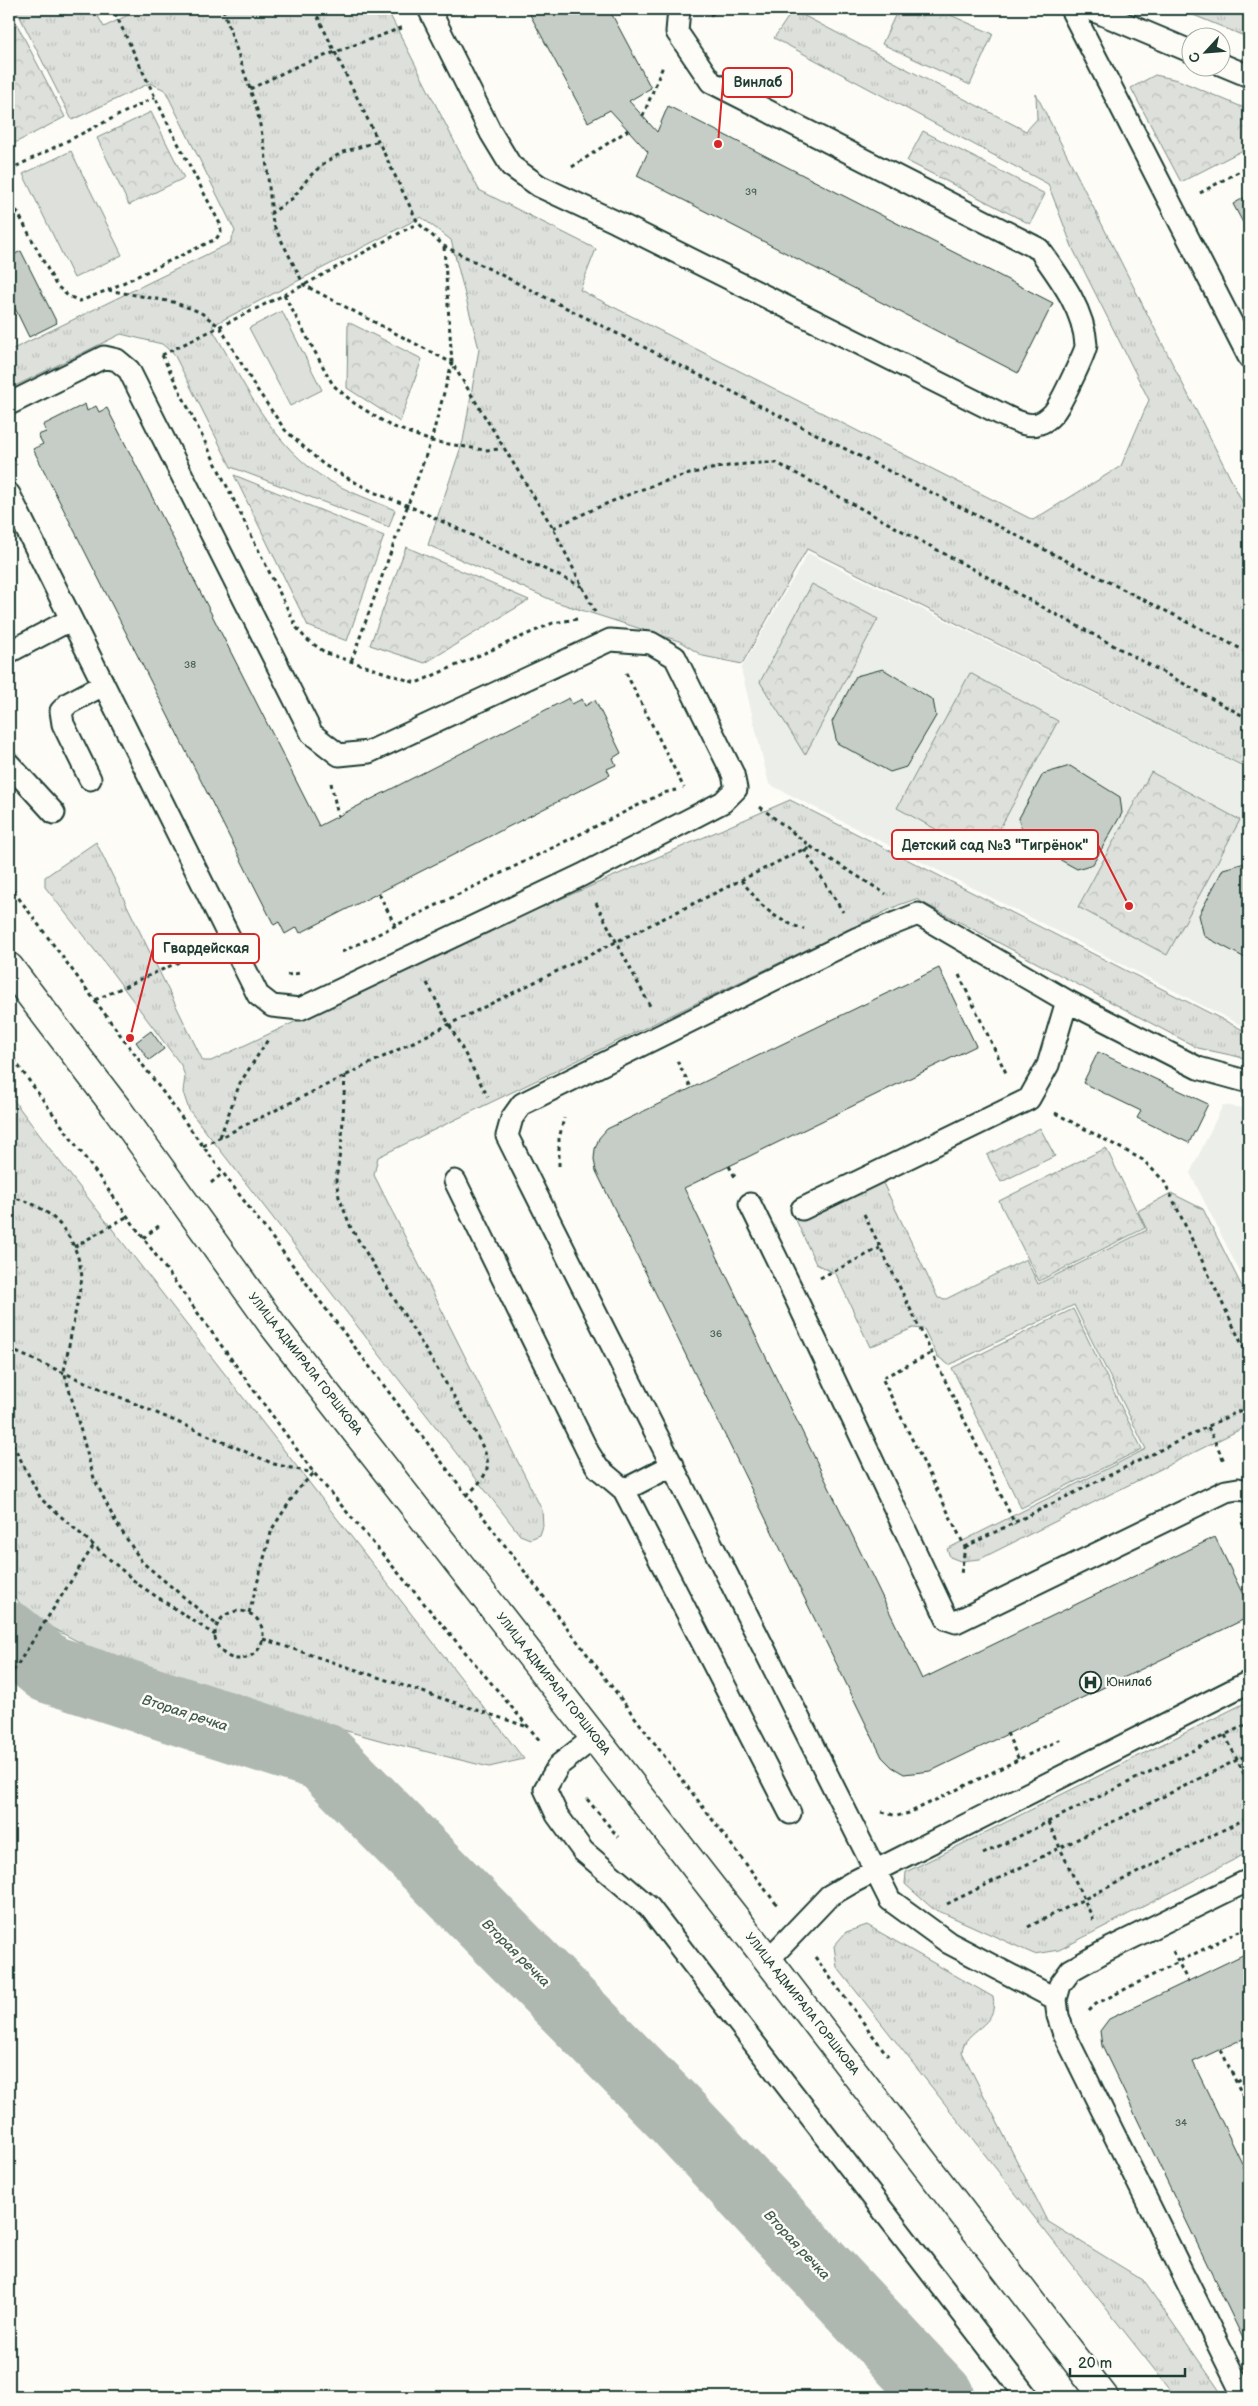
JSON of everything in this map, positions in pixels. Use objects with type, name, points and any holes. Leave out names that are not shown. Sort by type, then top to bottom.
[{"type":"main road","name":"УЛИЦА АДМИРАЛА ГОРШКОВА","points":[[9,967],[118,1110],[272,1324],[768,1960],[1104,2397]]},
{"type":"lane","points":[[430,11],[491,133],[511,166],[539,186],[616,222],[1007,417],[1024,424],[1039,424],[1057,409],[1086,347],[1077,312],[1060,278],[1039,249],[711,82],[677,32],[679,9]]},
{"type":"lane","points":[[1071,9],[1249,356]]},
{"type":"lane","points":[[1090,9],[1180,47]]},
{"type":"lane","points":[[1230,68],[1249,76]]},
{"type":"lane","points":[[9,404],[104,357],[117,360],[129,370],[312,734],[339,755],[369,752],[610,640],[651,643],[675,657],[733,774],[736,789],[723,802],[582,875],[300,1009],[272,1006],[258,995],[9,494]]},
{"type":"lane","points":[[9,652],[70,620]]},
{"type":"lane","points":[[90,779],[63,724],[61,711],[69,703],[103,685]]},
{"type":"lane","points":[[9,764],[54,813]]},
{"type":"lane","points":[[1056,1999],[949,1943],[890,1900],[507,1136],[508,1128],[522,1104],[858,938],[918,914],[1067,1001],[1198,1068],[1249,1082]]},
{"type":"lane","points":[[802,1209],[1024,1101],[1048,1065],[1067,1001]]},
{"type":"lane","points":[[454,1181],[588,1452],[598,1468],[624,1490],[790,1814]]},
{"type":"lane","points":[[750,1204],[794,1292],[947,1619],[956,1622],[1226,1490],[1238,1489],[1249,1491]]},
{"type":"lane","points":[[624,1490],[673,1465]]},
{"type":"lane","points":[[768,1960],[830,1896],[875,1871],[1249,1682]]},
{"type":"lane","points":[[594,1737],[559,1765],[545,1789],[557,1814],[583,1852],[649,1907],[1026,2397]]},
{"type":"lane","points":[[1244,2397],[1063,2031],[1058,2016],[1056,1999],[1060,1985],[1071,1970],[1249,1880]]},
{"type":"path","points":[[9,196],[56,284],[68,296],[80,301],[108,290],[216,239],[221,232],[220,224],[155,97],[113,9]]},
{"type":"path","points":[[223,9],[250,89],[265,150],[270,215],[292,266],[304,285],[452,363],[502,448],[553,528],[684,789]]},
{"type":"path","points":[[314,9],[418,223],[444,246],[1249,653]]},
{"type":"path","points":[[250,89],[297,66],[396,30],[430,11]]},
{"type":"path","points":[[9,170],[155,97]]},
{"type":"path","points":[[539,186],[628,130]]},
{"type":"path","points":[[270,215],[293,198],[309,177],[323,164],[343,152],[379,141]]},
{"type":"path","points":[[1173,207],[1249,166]]},
{"type":"path","points":[[418,223],[304,285],[162,355],[297,628],[313,645],[351,662],[413,682],[422,682],[553,623],[598,618]]},
{"type":"path","points":[[351,662],[431,441],[452,363],[444,246]]},
{"type":"path","points":[[108,290],[173,302],[200,312],[220,327],[254,386],[285,430],[324,465],[373,492],[409,506],[583,587]]},
{"type":"path","points":[[284,295],[333,385],[354,404],[388,425],[431,441],[484,450],[502,448]]},
{"type":"path","points":[[9,450],[18,467]]},
{"type":"path","points":[[553,528],[644,487],[722,466],[756,463],[777,464],[1249,719]]},
{"type":"path","points":[[335,955],[663,793],[719,784],[736,789],[814,849],[918,914]]},
{"type":"path","points":[[203,1146],[804,849],[814,849]]},
{"type":"path","points":[[804,849],[858,938]]},
{"type":"path","points":[[741,880],[766,911],[776,918],[808,930]]},
{"type":"path","points":[[9,885],[203,1146],[796,1930]]},
{"type":"path","points":[[379,894],[395,925]]},
{"type":"path","points":[[600,911],[634,974]]},
{"type":"path","points":[[95,1000],[231,938]]},
{"type":"path","points":[[284,975],[301,973],[309,968]]},
{"type":"path","points":[[957,970],[1024,1101],[1143,1160],[1164,1181],[1249,1359]]},
{"type":"path","points":[[433,993],[470,1062]]},
{"type":"path","points":[[220,1137],[240,1083],[272,1033],[281,1007]]},
{"type":"path","points":[[9,1053],[314,1474],[529,1728],[620,1841]]},
{"type":"path","points":[[344,1075],[342,1138],[336,1180],[339,1197],[351,1228],[472,1426],[487,1456],[488,1463],[485,1477],[467,1495]]},
{"type":"path","points":[[560,1170],[558,1163],[559,1138],[566,1113]]},
{"type":"path","points":[[9,1197],[36,1205],[53,1216],[74,1247],[80,1264],[82,1278],[64,1371],[94,1478],[115,1521],[142,1562],[217,1625]]},
{"type":"path","points":[[74,1247],[128,1216]]},
{"type":"path","points":[[870,1226],[930,1354],[1015,1524]]},
{"type":"path","points":[[826,1275],[880,1248]]},
{"type":"path","points":[[9,1349],[64,1371],[274,1464],[314,1474]]},
{"type":"path","points":[[930,1354],[882,1378],[965,1547],[1015,1524],[1249,1406]]},
{"type":"path","points":[[9,1437],[41,1499],[139,1585],[215,1635]]},
{"type":"path","points":[[249,1613],[272,1529],[298,1490],[314,1474]]},
{"type":"path","points":[[9,1678],[93,1546]]},
{"type":"path","points":[[240,1610],[249,1613],[258,1619],[263,1629],[263,1639],[256,1653],[242,1659],[227,1656],[218,1647],[215,1635],[217,1625],[223,1617],[231,1612],[240,1610]]},
{"type":"path","points":[[263,1639],[529,1728]]},
{"type":"path","points":[[978,1857],[1249,1723]]},
{"type":"path","points":[[1225,1735],[1249,1784]]},
{"type":"path","points":[[879,1809],[883,1813],[897,1816],[909,1813],[1063,1738]]},
{"type":"path","points":[[915,1919],[1249,1754]]},
{"type":"path","points":[[1028,1927],[1249,1817]]},
{"type":"path","points":[[1086,2018],[1088,2012],[1096,2004],[1249,1926]]},
{"type":"path","points":[[1221,2050],[1249,2109]]},
{"type":"path","points":[[1237,2082],[1249,2076]]},
{"type":"shaded area","points":[[808,553],[1249,770],[1249,1029],[769,784],[741,669]]},
{"type":"shaded area","points":[[1223,1105],[1249,1109],[1249,1290],[1190,1173]]},
{"type":"green space","points":[[9,9],[65,117],[9,146]]},
{"type":"green space","points":[[16,9],[94,9],[104,27],[140,9],[387,9],[479,190],[596,249],[580,290],[1033,520],[1121,466],[1149,400],[1073,249],[1048,184],[774,38],[793,10],[1026,131],[1037,119],[1036,94],[1249,515],[1249,769],[807,549],[742,664],[703,656],[679,641],[556,602],[428,545],[463,441],[479,349],[451,240],[421,217],[213,325],[213,330],[244,385],[279,437],[293,453],[318,474],[350,492],[395,510],[389,527],[231,467],[174,354],[162,344],[121,334],[9,389],[9,351],[230,243],[235,231],[165,90],[150,83],[72,120]]},
{"type":"green space","points":[[898,9],[937,9],[993,34],[970,85],[882,44]]},
{"type":"green space","points":[[1179,9],[1249,9],[1249,38],[1230,30],[1230,28],[1225,28]]},
{"type":"green space","points":[[1155,75],[1178,80],[1249,110],[1249,147],[1181,182],[1131,88]]},
{"type":"green space","points":[[151,112],[184,178],[129,205],[97,138]]},
{"type":"green space","points":[[923,131],[1045,194],[1030,224],[907,161]]},
{"type":"green space","points":[[71,151],[122,255],[74,278],[23,174]]},
{"type":"green space","points":[[282,311],[322,390],[290,406],[249,328]]},
{"type":"green space","points":[[348,322],[422,359],[400,422],[347,388]]},
{"type":"green space","points":[[234,475],[384,536],[347,641],[308,626]]},
{"type":"green space","points":[[406,547],[529,600],[425,663],[370,645]]},
{"type":"green space","points":[[812,584],[878,619],[805,755],[760,682]]},
{"type":"green space","points":[[970,673],[1058,721],[985,856],[897,808]]},
{"type":"green space","points":[[1151,772],[1240,820],[1167,955],[1078,907]]},
{"type":"green space","points":[[790,800],[1249,1033],[1249,1059],[1198,1048],[916,899],[899,905],[378,1157],[374,1175],[542,1510],[543,1526],[540,1535],[530,1539],[520,1535],[189,1110],[183,1092],[185,1076],[181,1065],[45,887],[45,877],[96,842],[203,1061],[211,1061],[526,914]]},
{"type":"green space","points":[[9,1094],[524,1759],[489,1767],[383,1741],[220,1696],[104,1655],[31,1617],[9,1590]]},
{"type":"green space","points":[[1040,1128],[1055,1156],[1001,1182],[987,1155]]},
{"type":"green space","points":[[1106,1148],[1145,1228],[1039,1281],[999,1201]]},
{"type":"green space","points":[[881,1179],[938,1298],[946,1299],[1026,1259],[1038,1284],[1147,1230],[1138,1211],[1171,1193],[1203,1209],[1249,1301],[1249,1428],[1245,1427],[980,1559],[960,1561],[950,1557],[947,1549],[1146,1449],[1074,1305],[949,1365],[937,1356],[924,1329],[913,1328],[870,1347],[836,1274],[816,1264],[796,1220]]},
{"type":"green space","points":[[1073,1309],[1142,1449],[1021,1508],[952,1368]]},
{"type":"green space","points":[[1249,1701],[1249,1852],[1059,1950],[1034,1954],[932,1908],[905,1884],[906,1872]]},
{"type":"green space","points":[[867,1925],[993,1997],[991,2015],[964,2044],[962,2052],[1047,2221],[1143,2280],[1224,2397],[1176,2397],[837,1967],[834,1946],[846,1932]]},
{"type":"building","points":[[527,9],[609,9],[651,88],[629,101],[657,132],[668,106],[1053,303],[1018,373],[637,176],[648,152],[610,110],[588,122]]},
{"type":"building","points":[[1249,195],[1249,234],[1233,204]]},
{"type":"building","points":[[21,251],[57,323],[29,337],[9,296],[9,257]]},
{"type":"building","points":[[85,404],[87,411],[96,406],[99,412],[107,408],[319,826],[569,698],[572,704],[582,699],[585,706],[595,700],[621,753],[613,758],[616,765],[607,769],[610,775],[300,933],[297,927],[285,934],[279,922],[274,925],[33,449],[43,444],[38,435],[46,432],[43,425]]},
{"type":"building","points":[[883,669],[933,700],[936,716],[906,767],[890,772],[837,743],[832,722],[856,676]]},
{"type":"building","points":[[1070,766],[1120,797],[1122,813],[1093,864],[1077,869],[1024,840],[1019,818],[1043,774]]},
{"type":"building","points":[[1249,862],[1249,960],[1204,936],[1199,915],[1223,869]]},
{"type":"building","points":[[939,968],[976,1046],[684,1188],[922,1679],[1215,1537],[1249,1607],[1249,1617],[931,1771],[904,1774],[892,1767],[882,1757],[596,1171],[594,1159],[599,1138],[607,1129]]},
{"type":"building","points":[[151,1031],[164,1049],[149,1060],[136,1042]]},
{"type":"building","points":[[1098,1052],[1208,1104],[1189,1143],[1137,1118],[1141,1111],[1083,1083]]},
{"type":"building","points":[[1249,1952],[1249,2036],[1193,2062],[1249,2178],[1249,2351],[1102,2046],[1100,2031],[1109,2019]]},
{"type":"waterway","name":"Вторая речка","points":[[9,1636],[49,1669],[323,1757],[675,2114],[940,2397]]},
{"type":"place","name":"Винлаб","points":[[718,144]]},
{"type":"place","name":"Детский сад №3 \"Тигрёнок\"","points":[[1129,906]]},
{"type":"place","name":"Гвардейская","points":[[130,1038]]},
{"type":"place","name":"Юнилаб","points":[[1090,1682]]}]
